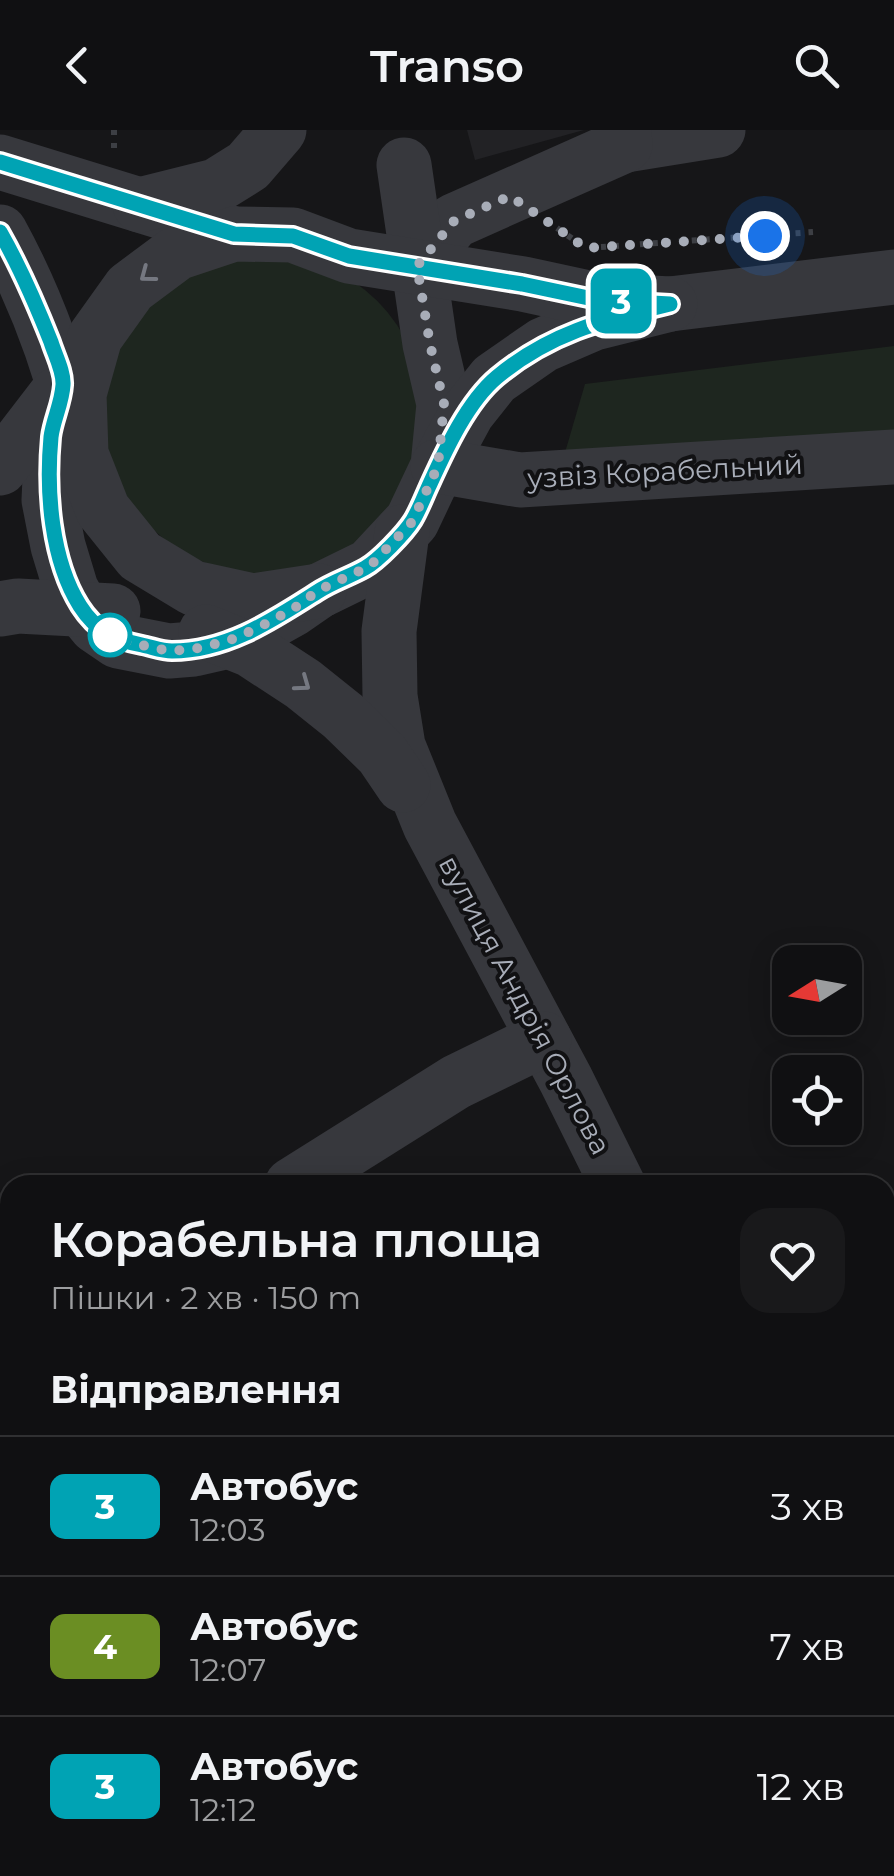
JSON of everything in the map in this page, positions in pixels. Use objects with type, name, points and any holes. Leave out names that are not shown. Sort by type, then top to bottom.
[{"type":"street","points":[[140,205],[216,186],[248,166],[280,130]]},
{"type":"street","points":[[7,459],[130,288],[177,253],[234,234],[265,194],[289,150],[295,130]]},
{"type":"street","points":[[417,266],[454,221],[624,137],[718,130]]},
{"type":"street","points":[[396,148],[454,221],[522,284]]},
{"type":"street","points":[[396,148],[444,404],[438,466]]},
{"type":"street","points":[[0,162],[234,234],[293,236],[349,256],[598,300],[670,304]]},
{"type":"street","points":[[0,232],[35,301],[58,361],[81,454],[102,510],[140,556],[202,618]]},
{"type":"street","points":[[349,256],[396,292],[430,344]]},
{"type":"street","points":[[0,609],[82,609],[202,618],[258,628],[319,590],[370,566],[412,522],[467,413],[485,390],[494,379],[543,345],[594,323],[670,304],[894,278]]},
{"type":"street","points":[[7,459],[29,400],[35,301]]},
{"type":"street","points":[[81,454],[78,394],[96,337]]},
{"type":"street","points":[[64,384],[52,434],[49,500],[71,589],[82,609],[96,626],[118,640],[169,651],[194,649],[202,618]]},
{"type":"street","name":"узвіз Корабельний","points":[[438,466],[520,480],[894,457]]},
{"type":"street","name":"вулиця Андрія Орлова","points":[[402,532],[389,630],[390,696],[398,746],[430,824],[613,1175]]},
{"type":"street","name":"вулиця Андрія Орлова","points":[[202,618],[290,675],[343,716],[382,754],[430,824]]},
{"type":"street","points":[[308,1175],[456,1082],[544,1039]]},
{"type":"path","points":[[510,196],[586,248],[816,232]]},
{"type":"shaded area","points":[[467,130],[584,130],[475,160]]},
{"type":"shaded area","points":[[264,254],[295,257],[325,266],[353,281],[377,301],[397,325],[412,353],[421,383],[421,445],[412,475],[397,503],[377,527],[353,547],[325,562],[295,571],[264,574],[233,571],[203,562],[175,547],[151,527],[131,503],[116,475],[107,445],[104,414],[107,383],[116,353],[131,325],[151,301],[175,281],[203,266],[233,257]]},
{"type":"shaded area","points":[[894,346],[894,431],[564,456],[585,384]]},
{"type":"bus line","name":"3","points":[[0,162],[234,234],[293,236],[349,256],[598,300],[670,304],[594,323],[543,345],[494,379],[467,413],[412,522],[370,566],[228,641],[169,651],[118,640],[96,626],[71,589],[49,500],[52,434],[64,384],[35,301],[0,232]]},
{"type":"route","points":[[110,635],[169,651],[228,641],[370,566],[412,522],[438,466],[444,404],[417,266],[454,221],[510,196],[586,248],[765,236]]}]
